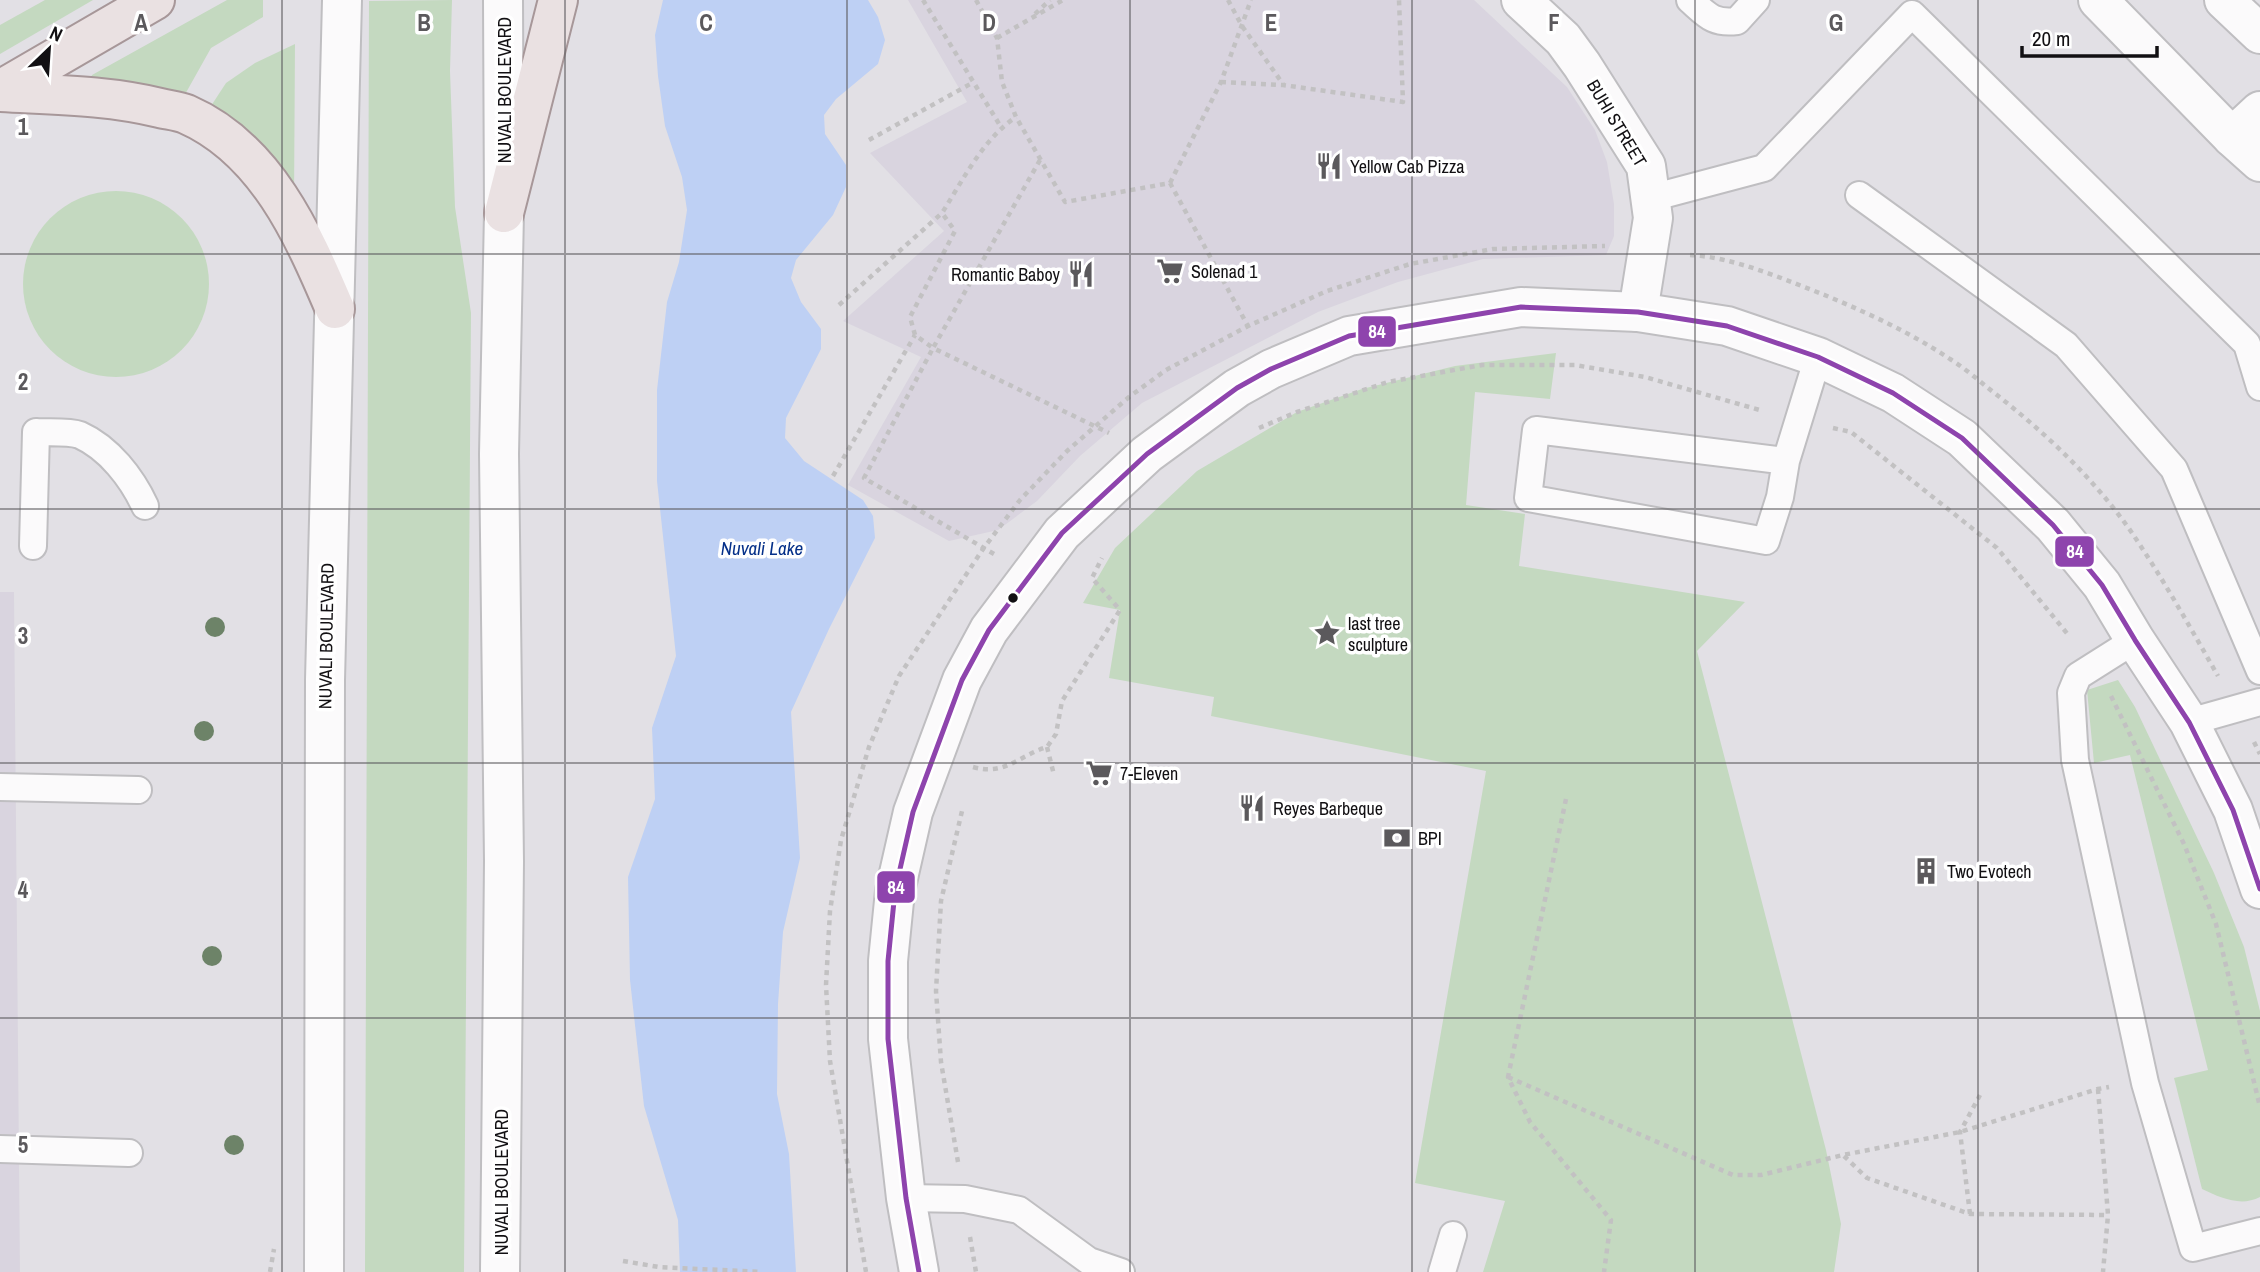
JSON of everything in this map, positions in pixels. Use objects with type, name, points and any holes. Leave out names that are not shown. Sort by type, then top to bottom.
[{"type":"main road","points":[[0,91],[155,0]]},
{"type":"main road","points":[[504,213],[558,0]]},
{"type":"main road","points":[[0,91],[111,98],[134,102],[185,114],[220,134],[241,150],[259,170],[291,216],[335,309]]},
{"type":"street","name":"NUVALI BOULEVARD","points":[[324,1272],[325,680],[342,0]]},
{"type":"street","name":"NUVALI BOULEVARD","points":[[500,1272],[504,861],[499,454],[504,213],[503,0]]},
{"type":"street","name":"BUHI STREET","points":[[1521,0],[1563,39],[1646,166],[1653,218],[1638,312]]},
{"type":"street","points":[[2098,0],[2232,137],[2260,162]]},
{"type":"street","points":[[2224,0],[2260,34]]},
{"type":"street","points":[[2232,137],[2260,111]]},
{"type":"street","points":[[919,1272],[906,1198],[888,1040],[888,961],[894,891],[913,812],[962,680],[989,629],[1062,533],[1147,454],[1237,388],[1271,369],[1349,336],[1521,307],[1638,312],[1727,326],[1818,357],[1893,393],[1962,438],[2053,525],[2102,585],[2189,722],[2233,810],[2260,888]]},
{"type":"lane","points":[[1690,0],[1708,17],[1722,23],[1737,21],[1756,0]]},
{"type":"lane","points":[[1651,198],[1764,168],[1912,14],[2248,344],[2260,387]]},
{"type":"lane","points":[[1859,195],[2066,345],[2174,469],[2260,671]]},
{"type":"lane","points":[[1786,461],[1536,430],[1528,498],[1766,541],[1780,497],[1786,461],[1818,357]]},
{"type":"lane","points":[[33,546],[36,432],[78,434],[108,454],[135,485],[145,506]]},
{"type":"lane","points":[[2135,640],[2078,676],[2071,693],[2075,760],[2145,1083],[2194,1260],[2260,1231]]},
{"type":"lane","points":[[2189,722],[2248,705]]},
{"type":"lane","points":[[0,787],[138,790]]},
{"type":"lane","points":[[0,1149],[129,1153]]},
{"type":"lane","points":[[906,1198],[965,1199],[1019,1210],[1089,1261],[1121,1272]]},
{"type":"lane","points":[[1442,1272],[1452,1235]]},
{"type":"path","points":[[923,0],[1001,127]]},
{"type":"path","points":[[976,0],[996,38],[1002,82],[1016,117],[1065,202],[1170,183]]},
{"type":"path","points":[[1027,21],[1050,0]]},
{"type":"path","points":[[996,38],[1063,0]]},
{"type":"path","points":[[1228,0],[1242,26],[1283,85]]},
{"type":"path","points":[[1170,183],[1221,82],[1251,0]]},
{"type":"path","points":[[1221,82],[1283,85],[1403,102],[1399,0]]},
{"type":"path","points":[[869,140],[974,82]]},
{"type":"path","points":[[839,305],[942,213],[1001,127],[1016,117]]},
{"type":"path","points":[[1032,570],[983,549],[864,478],[933,348],[1040,159]]},
{"type":"path","points":[[1170,183],[1297,412],[1252,432]]},
{"type":"path","points":[[942,213],[955,231],[910,317],[915,335],[933,348],[1147,454]]},
{"type":"path","points":[[859,1272],[866,1272],[831,1061],[826,985],[830,911],[841,841],[869,747],[899,676],[983,549],[1020,500],[1068,451],[1129,397],[1166,370],[1248,326],[1327,291],[1410,264],[1493,250],[1600,245],[1647,253],[1705,256],[1800,285],[1878,318],[1951,359],[2013,407],[2080,468],[2129,529],[2248,705],[2260,754]]},
{"type":"path","points":[[833,476],[915,335]]},
{"type":"path","points":[[969,780],[972,766],[987,771],[1001,769],[1027,753],[1047,747],[1056,734],[1062,702],[1120,610],[1092,578],[1099,561],[1107,552]]},
{"type":"path","points":[[2039,600],[2095,667],[2178,832],[2217,924],[2260,1107]]},
{"type":"path","points":[[1047,747],[1054,775]]},
{"type":"path","points":[[1566,799],[1508,1077],[1530,1122],[1611,1220],[1604,1272]]},
{"type":"path","points":[[963,807],[941,901],[936,991],[941,1062],[965,1199]]},
{"type":"path","points":[[1508,1077],[1733,1175],[1761,1175],[1843,1155],[1960,1132],[2098,1089],[2145,1083]]},
{"type":"path","points":[[2098,1089],[2108,1215],[2103,1272]]},
{"type":"path","points":[[1970,1214],[1960,1132],[1980,1095]]},
{"type":"path","points":[[1843,1155],[1867,1178],[1970,1214],[2108,1215]]},
{"type":"path","points":[[270,1272],[274,1249]]},
{"type":"path","points":[[624,1262],[659,1267],[761,1272]]},
{"type":"shaded area","name":"Solenad 1","points":[[908,0],[1474,0],[1567,87],[1595,130],[1607,162],[1614,204],[1614,236],[1606,255],[1483,259],[1398,282],[1318,312],[1142,403],[1080,456],[1037,501],[998,530],[949,541],[848,485],[921,357],[843,321],[944,231],[870,153],[967,102]]},
{"type":"shaded area","points":[[0,592],[14,592],[20,1272],[0,1272]]},
{"type":"green space","points":[[45,0],[93,0],[0,54],[0,25]]},
{"type":"green space","points":[[227,0],[263,0],[263,17],[211,48],[183,98],[88,84],[92,75]]},
{"type":"green space","points":[[452,0],[450,71],[455,207],[471,313],[464,1272],[365,1272],[369,1]]},
{"type":"green space","points":[[295,44],[294,202],[209,109],[226,83],[255,63]]},
{"type":"green space","points":[[116,191],[152,198],[182,218],[202,248],[209,284],[202,320],[182,350],[152,370],[116,377],[80,370],[50,350],[30,320],[23,284],[30,248],[50,218],[80,198]]},
{"type":"green space","points":[[1556,353],[1550,399],[1475,392],[1466,505],[1525,514],[1519,566],[1745,602],[1697,651],[1826,1150],[1841,1224],[1834,1272],[1483,1272],[1505,1201],[1415,1183],[1486,771],[1211,716],[1214,697],[1109,678],[1120,610],[1083,603],[1115,548],[1197,471],[1297,412],[1362,389],[1455,366]]},
{"type":"green space","points":[[2118,680],[2135,707],[2214,873],[2244,947],[2260,1011],[2260,1197],[2253,1200],[2231,1200],[2202,1189],[2174,1078],[2208,1070],[2130,755],[2094,763],[2087,690]]},
{"type":"water","name":"Nuvali Lake","points":[[663,0],[868,0],[878,17],[885,40],[878,64],[836,99],[824,115],[825,134],[846,165],[846,187],[833,215],[796,260],[791,278],[801,302],[821,329],[821,349],[786,418],[785,438],[804,461],[863,500],[873,516],[875,538],[791,712],[800,858],[783,932],[778,1004],[777,1094],[789,1154],[796,1272],[680,1272],[678,1220],[644,1106],[630,980],[628,877],[655,799],[652,728],[676,656],[657,481],[657,390],[667,302],[679,262],[687,210],[682,177],[665,126],[658,76],[655,35]]},
{"type":"transit line","name":"84","points":[[919,1272],[906,1198],[888,1039],[888,961],[895,891],[913,812],[962,680],[989,630],[1062,533],[1147,454],[1237,388],[1271,369],[1349,336],[1521,307],[1638,312],[1727,326],[1818,357],[1893,393],[1962,438],[2053,525],[2102,585],[2189,722],[2233,810],[2260,889]]},
{"type":"place","name":"Yellow Cab Pizza","points":[[1329,166]]},
{"type":"place","name":"Solenad 1","points":[[1170,271]]},
{"type":"place","name":"Romantic Baboy","points":[[1081,274]]},
{"type":"place","name":"last tree sculpture","points":[[1327,633]]},
{"type":"place","name":"7-Eleven","points":[[1099,773]]},
{"type":"place","name":"Reyes Barbeque","points":[[1252,808]]},
{"type":"place","name":"BPI","points":[[1397,838]]},
{"type":"place","name":"Two Evotech","points":[[1926,871]]}]
